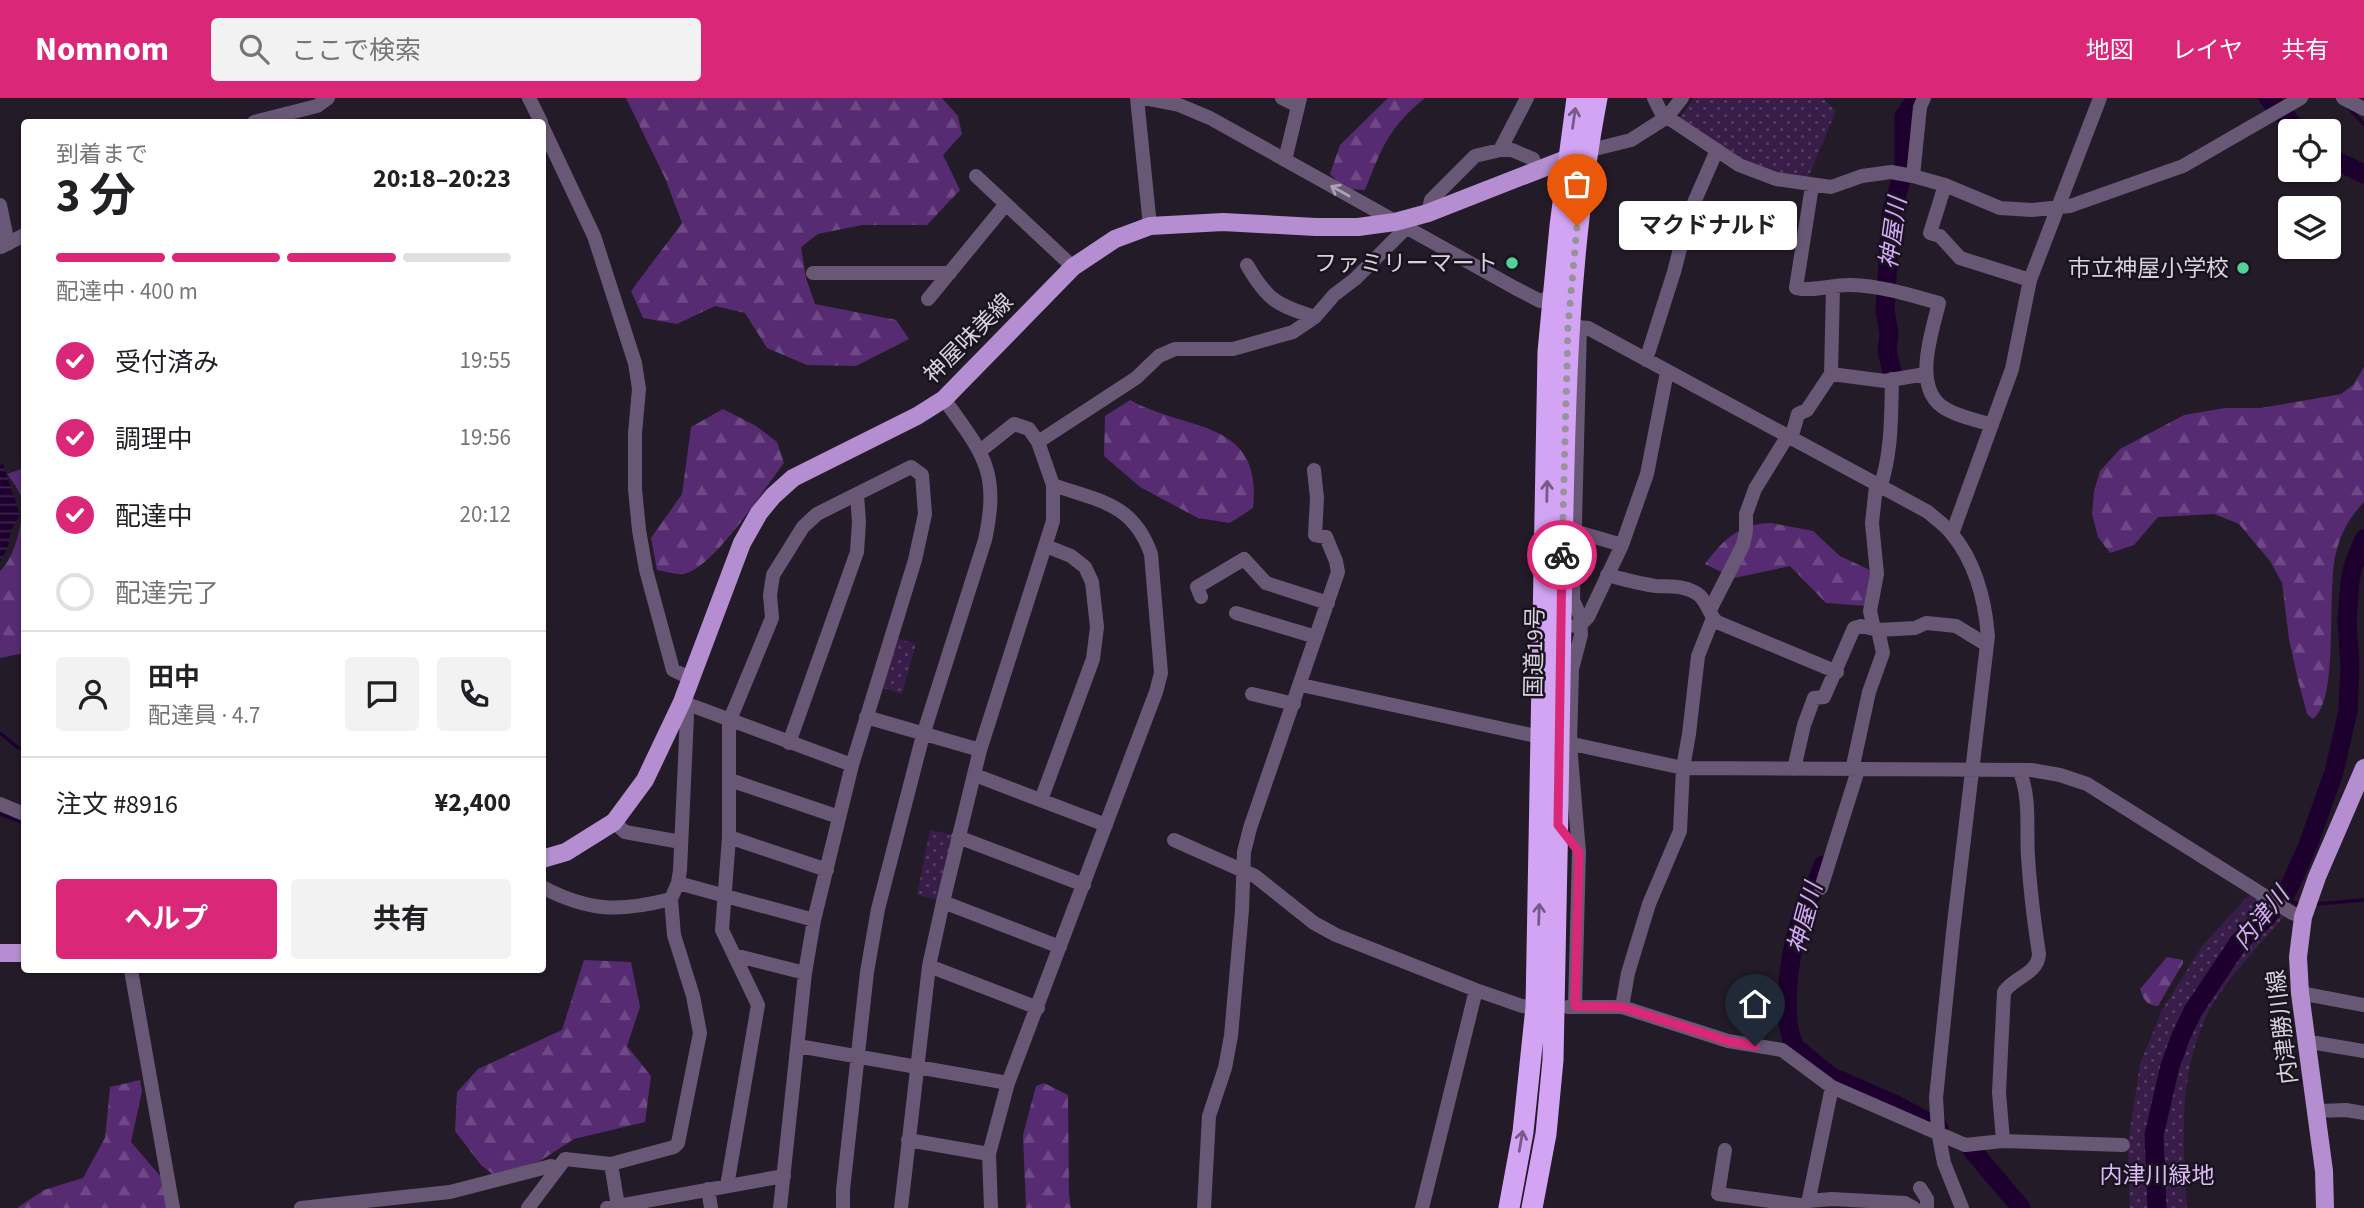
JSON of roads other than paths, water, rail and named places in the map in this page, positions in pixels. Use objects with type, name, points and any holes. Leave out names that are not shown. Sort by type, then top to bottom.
[{"type":"highway","name":"国道19号","points":[[1532,1208],[1546,1135],[1555,1007],[1542,818],[1557,741],[1571,627],[1577,98]]},
{"type":"highway","name":"国道19号","points":[[1557,741],[1546,298],[1578,154],[1598,98]]},
{"type":"highway","name":"国道19号","points":[[1508,1208],[1523,1132],[1555,1007]]},
{"type":"main road","name":"神屋味美線","points":[[546,858],[566,852],[614,822],[645,780],[682,702],[742,543],[759,513],[773,496],[793,478],[917,416],[944,399],[1073,267],[1115,239],[1150,226],[1223,222],[1316,227],[1400,225],[1578,154]]},
{"type":"main road","name":"内津勝川線","points":[[2325,1208],[2318,1111],[2300,993],[2296,913],[2317,877],[2364,768]]},
{"type":"main road","points":[[0,953],[21,953]]},
{"type":"street","points":[[266,119],[317,106],[328,98]]},
{"type":"street","points":[[529,98],[539,119]]},
{"type":"street","points":[[1137,98],[1150,226]]},
{"type":"street","points":[[1143,98],[1180,102],[1400,225],[1546,298]]},
{"type":"street","points":[[1282,98],[1299,102],[1285,160]]},
{"type":"street","points":[[1500,150],[1527,98]]},
{"type":"street","points":[[1654,98],[1666,118],[1740,165],[1776,179],[1831,187],[1862,176],[1891,172],[1945,185],[2000,208],[2032,210],[2070,206],[2183,166],[2301,98]]},
{"type":"street","points":[[1578,154],[1631,140],[1666,118],[1682,98]]},
{"type":"street","points":[[1913,176],[1920,107],[1924,98]]},
{"type":"street","points":[[1952,534],[2012,369],[2030,281],[2100,98]]},
{"type":"street","points":[[2343,98],[2364,109]]},
{"type":"street","points":[[546,134],[594,236],[635,363],[639,389],[635,433],[635,489],[646,570],[673,670],[690,678]]},
{"type":"street","points":[[1428,213],[1431,200],[1475,156],[1512,150],[1533,159],[1537,169]]},
{"type":"street","points":[[1646,360],[1689,214],[1717,150]]},
{"type":"street","points":[[976,176],[1073,267]]},
{"type":"street","points":[[1945,185],[1930,233],[1940,236],[1960,258],[2030,281]]},
{"type":"street","points":[[1812,186],[1796,288],[1812,291],[1847,284],[1883,287],[1939,303],[1925,374],[1938,404],[1948,411],[1992,425]]},
{"type":"street","points":[[928,299],[1006,204]]},
{"type":"street","points":[[0,205],[4,246],[21,237]]},
{"type":"street","points":[[1038,442],[1136,378],[1159,356],[1175,349],[1233,349],[1293,332],[1315,317],[1334,295],[1355,279],[1400,225]]},
{"type":"street","points":[[1247,265],[1259,287],[1273,301],[1315,317]]},
{"type":"street","points":[[813,273],[950,273]]},
{"type":"street","points":[[1622,1007],[1628,973],[1648,904],[1680,831],[1683,768],[1698,656],[1712,614],[1743,545],[1746,514],[1755,489],[1789,438],[1798,414],[1807,410],[1831,374],[1832,287]]},
{"type":"street","points":[[1571,627],[1580,616],[1573,600],[1574,327],[1588,328],[1928,512],[1952,534],[1969,561],[1981,590],[1987,616],[1987,645],[1938,1060],[1938,1129],[1944,1163],[1962,1208]]},
{"type":"street","points":[[1571,627],[1588,617],[1622,545],[1647,474],[1667,372]]},
{"type":"street","points":[[1831,374],[1885,381],[1925,374]]},
{"type":"street","points":[[1821,888],[1855,770],[1869,692],[1883,653],[1870,611],[1877,574],[1872,523],[1890,441],[1892,379]]},
{"type":"street","points":[[843,1208],[867,972],[878,909],[923,735],[989,521],[992,495],[987,466],[944,399]]},
{"type":"street","points":[[901,1208],[929,966],[943,902],[980,750],[1053,521],[1053,485],[1038,442],[1029,429],[1014,424],[979,451]]},
{"type":"street","points":[[727,1186],[758,1005],[722,930],[729,837],[729,722],[772,618],[770,595],[773,575],[789,546],[817,514],[911,467],[922,475],[925,514],[918,549],[852,765],[814,920],[805,973],[780,1208]]},
{"type":"street","points":[[1204,1208],[1209,1116],[1225,1068],[1231,1036],[1244,852],[1338,572],[1325,537],[1315,535],[1317,498],[1314,470]]},
{"type":"street","points":[[991,1208],[989,1154],[1008,1083],[1107,825],[1161,673],[1151,554],[1145,537],[1135,522],[1119,508],[1053,485]]},
{"type":"street","points":[[789,743],[857,552],[857,495]]},
{"type":"street","points":[[1574,531],[1622,545]]},
{"type":"street","points":[[1041,800],[1093,660],[1097,627],[1092,582],[1085,567],[1071,556],[1046,546]]},
{"type":"street","points":[[1201,597],[1197,587],[1244,559],[1266,583],[1328,603]]},
{"type":"street","points":[[1607,575],[1655,586],[1680,587],[1696,593],[1703,599],[1717,622],[1837,672]]},
{"type":"street","points":[[1237,613],[1317,638]]},
{"type":"street","points":[[1794,769],[1804,725],[1814,698],[1824,697],[1837,672],[1852,631],[1861,625],[1876,629],[1915,628],[1926,623],[1956,626],[1987,645]]},
{"type":"street","points":[[1301,685],[1683,768],[2019,770],[2060,775],[2087,784],[2296,913]]},
{"type":"street","points":[[1252,694],[1294,704]]},
{"type":"street","points":[[682,702],[729,722],[852,765]]},
{"type":"street","points":[[528,1208],[565,1159],[611,1164],[674,1147],[678,1143],[700,1033],[693,996],[674,935],[671,899],[678,883],[681,842],[687,716],[682,702]]},
{"type":"street","points":[[866,718],[980,750]]},
{"type":"street","points":[[1555,1007],[1579,852],[1557,741]]},
{"type":"street","points":[[2003,1142],[1999,1092],[2004,992],[2039,962],[2030,895],[2025,824],[2026,790],[2019,770]]},
{"type":"street","points":[[975,775],[1107,825]]},
{"type":"street","points":[[730,780],[839,817]]},
{"type":"street","points":[[0,804],[21,813]]},
{"type":"street","points":[[1542,818],[1579,852]]},
{"type":"street","points":[[614,822],[625,832],[681,842]]},
{"type":"street","points":[[729,837],[827,870]]},
{"type":"street","points":[[958,837],[1084,885]]},
{"type":"street","points":[[1174,840],[1255,876],[1314,923],[1336,935],[1522,1006],[1622,1007],[1728,1041],[1782,1050],[1832,1087],[1938,1129],[1965,1146],[2003,1142],[2123,1146]]},
{"type":"street","points":[[678,883],[814,920]]},
{"type":"street","points":[[546,889],[592,907],[607,909],[641,907],[671,899]]},
{"type":"street","points":[[943,902],[1060,947]]},
{"type":"street","points":[[734,955],[805,973]]},
{"type":"street","points":[[929,966],[1038,1008]]},
{"type":"street","points":[[132,973],[173,1208]]},
{"type":"street","points":[[1422,1208],[1476,990]]},
{"type":"street","points":[[2300,993],[2364,1005]]},
{"type":"street","points":[[2307,1045],[2316,1043],[2364,1051]]},
{"type":"street","points":[[798,1046],[1008,1083]]},
{"type":"street","points":[[1807,1205],[1832,1087]]},
{"type":"street","points":[[2318,1111],[2346,1110],[2364,1113]]},
{"type":"street","points":[[908,1140],[989,1154]]},
{"type":"street","points":[[1725,1150],[1718,1194],[1807,1205],[1832,1199],[1905,1203],[1914,1208]]},
{"type":"street","points":[[611,1164],[612,1207],[784,1176]]},
{"type":"street","points":[[301,1208],[450,1192],[551,1166],[557,1168]]},
{"type":"street","points":[[1920,1188],[1927,1199],[1927,1208]]},
{"type":"street","points":[[708,1189],[711,1208]]},
{"type":"waterway","name":"神屋川","points":[[1892,372],[1887,351],[1889,334],[1885,310],[1891,214],[1904,170],[1904,116],[1917,98]]},
{"type":"waterway","name":"内津川","points":[[2268,98],[2288,119]]},
{"type":"waterway","points":[[2346,105],[2364,124]]},
{"type":"waterway","name":"内津川","points":[[2341,163],[2364,174]]},
{"type":"waterway","name":"内津川","points":[[2157,1208],[2154,1135],[2170,1066],[2181,1036],[2193,1011],[2239,942],[2265,919],[2288,890],[2308,845],[2334,772],[2348,711],[2350,667],[2347,621],[2350,581],[2364,539]]},
{"type":"waterway","points":[[0,733],[21,749]]},
{"type":"waterway","points":[[0,814],[21,822]]},
{"type":"waterway","name":"神屋川","points":[[1823,865],[1799,925],[1789,970],[1788,1020],[1795,1047],[1830,1076],[1894,1104],[1939,1128]]},
{"type":"waterway","points":[[2283,896],[2297,904]]},
{"type":"waterway","points":[[2317,904],[2364,900]]},
{"type":"waterway","name":"神屋川","points":[[1972,1150],[2021,1208]]},
{"type":"place","name":"マクドナルド","points":[[1577,226]]},
{"type":"place","name":"ファミリーマート","points":[[1512,263]]},
{"type":"place","name":"市立神屋小学校","points":[[2243,268]]},
{"type":"park label","name":"内津川緑地","points":[[2157,1175]]}]
